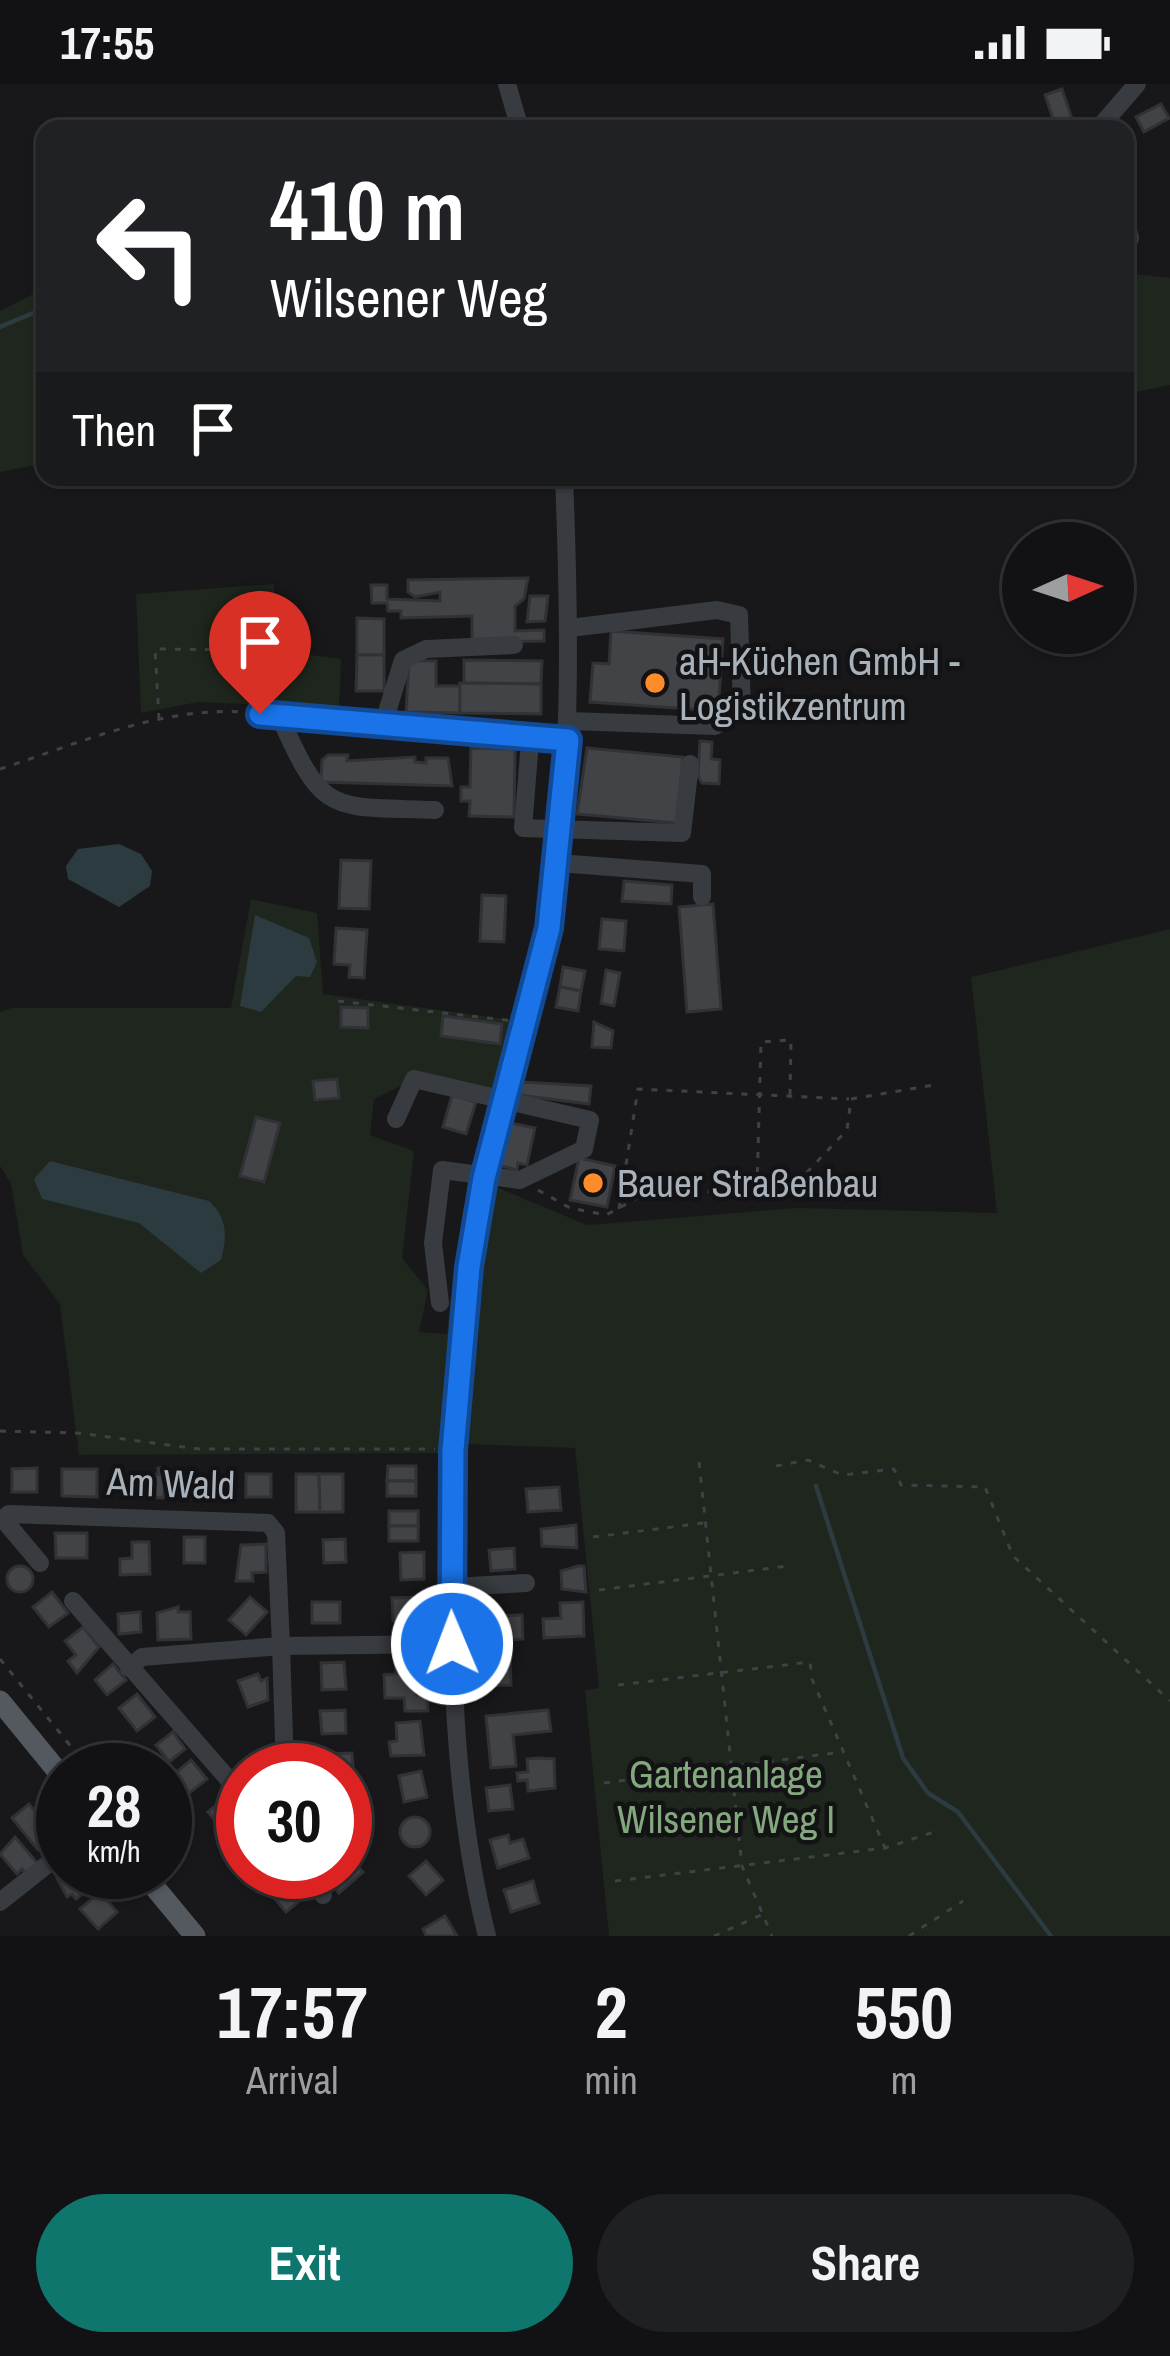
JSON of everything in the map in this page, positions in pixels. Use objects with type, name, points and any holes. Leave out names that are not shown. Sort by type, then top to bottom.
[{"type":"main road","points":[[4,1713],[36,1748]]},
{"type":"main road","points":[[164,1899],[193,1936]]},
{"type":"street","points":[[507,84],[517,120]]},
{"type":"street","points":[[1106,120],[1137,84]]},
{"type":"street","points":[[487,1936],[466,1834],[452,1644],[453,1450],[464,1299],[484,1178],[528,1022],[562,830],[570,628],[564,486]]},
{"type":"street","points":[[269,715],[523,732],[715,726],[742,711],[739,615],[717,610],[570,628]]},
{"type":"street","points":[[383,725],[403,660],[426,649],[514,645]]},
{"type":"street","points":[[269,715],[307,778],[342,806],[435,811]]},
{"type":"street","points":[[529,754],[523,828],[682,833],[690,764]]},
{"type":"street","points":[[558,863],[702,874],[701,897]]},
{"type":"street","points":[[396,1119],[414,1079],[590,1120],[584,1149],[520,1180],[442,1170],[433,1243],[440,1304]]},
{"type":"street","name":"Am Wald","points":[[40,1562],[3,1519],[9,1514],[257,1519],[276,1533],[284,1743]]},
{"type":"street","points":[[452,1587],[526,1583]]},
{"type":"street","points":[[73,1601],[216,1766]]},
{"type":"street","points":[[129,1668],[142,1657],[281,1646],[452,1644]]},
{"type":"street","points":[[0,1903],[36,1874]]},
{"type":"path","points":[[159,720],[155,649],[264,650]]},
{"type":"path","points":[[0,769],[159,720],[197,713],[269,715]]},
{"type":"path","points":[[338,1001],[528,1022]]},
{"type":"path","points":[[758,1188],[761,1042],[791,1040],[790,1096]]},
{"type":"path","points":[[619,1210],[638,1089],[851,1100],[934,1084]]},
{"type":"path","points":[[520,1180],[570,1208],[606,1215],[641,1196],[794,1186],[847,1130],[851,1100]]},
{"type":"path","points":[[0,1432],[78,1433],[199,1449],[453,1450]]},
{"type":"path","points":[[776,1466],[808,1460],[842,1475],[894,1469],[902,1485],[985,1487],[1013,1556],[1170,1701]]},
{"type":"path","points":[[699,1462],[742,1866],[772,1936]]},
{"type":"path","points":[[593,1537],[706,1522]]},
{"type":"path","points":[[599,1590],[788,1566]]},
{"type":"path","points":[[0,1659],[68,1743]]},
{"type":"path","points":[[618,1685],[809,1662],[885,1848]]},
{"type":"path","points":[[604,1783],[844,1751]]},
{"type":"path","points":[[615,1881],[885,1848],[940,1830]]},
{"type":"path","points":[[909,1936],[963,1901]]},
{"type":"path","points":[[714,1936],[763,1914]]},
{"type":"green space","points":[[1134,274],[1170,278],[1170,385],[1134,392]]},
{"type":"green space","points":[[36,293],[36,465],[0,472],[0,311]]},
{"type":"green space","points":[[274,584],[274,650],[341,659],[339,708],[198,702],[141,713],[136,594]]},
{"type":"green space","name":"Gartenanlage Wilsener Weg I","points":[[251,899],[317,913],[323,994],[519,1021],[496,1097],[415,1079],[374,1099],[370,1135],[414,1151],[402,1258],[428,1290],[419,1332],[447,1334],[450,1298],[475,1301],[496,1187],[587,1225],[797,1208],[997,1213],[971,977],[1170,929],[1170,1936],[609,1936],[585,1690],[599,1688],[575,1448],[466,1444],[448,1453],[79,1455],[60,1304],[23,1255],[11,1184],[0,1166],[0,1012],[12,1008],[231,1008]]},
{"type":"shaded area","points":[[119,844],[141,854],[152,871],[150,886],[119,907],[68,879],[66,866],[78,849]]},
{"type":"shaded area","points":[[255,915],[309,938],[317,962],[310,977],[296,976],[261,1012],[240,1006]]},
{"type":"shaded area","points":[[50,1161],[209,1201],[224,1228],[221,1260],[201,1273],[139,1223],[42,1199],[34,1179]]},
{"type":"building","points":[[1062,89],[1072,119],[1053,120],[1045,95]]},
{"type":"building","points":[[1161,104],[1169,118],[1144,132],[1136,117]]},
{"type":"building","points":[[528,578],[524,599],[515,606],[515,631],[544,630],[544,641],[472,642],[472,616],[401,618],[401,611],[388,611],[387,603],[372,603],[371,585],[387,585],[387,599],[440,601],[440,592],[415,597],[408,592],[408,580]]},
{"type":"building","points":[[530,596],[548,596],[545,621],[527,622]]},
{"type":"building","points":[[357,618],[384,619],[384,655],[357,655]]},
{"type":"building","name":"aH-Küchen GmbH - Logistikzentrum","points":[[611,631],[723,639],[718,711],[590,702],[593,663],[609,664]]},
{"type":"building","points":[[357,655],[384,655],[384,691],[356,691]]},
{"type":"building","points":[[464,660],[542,661],[541,684],[464,683]]},
{"type":"building","points":[[409,661],[436,661],[436,686],[460,686],[460,713],[406,712]]},
{"type":"building","points":[[460,683],[541,684],[541,714],[460,713]]},
{"type":"building","points":[[700,741],[712,742],[711,759],[720,760],[719,784],[702,783],[698,776]]},
{"type":"building","points":[[471,748],[515,749],[514,817],[469,816],[470,801],[461,801],[461,787],[470,787]]},
{"type":"building","points":[[587,748],[683,757],[677,823],[577,814]]},
{"type":"building","points":[[328,755],[348,755],[347,761],[415,757],[415,762],[426,763],[426,758],[448,758],[452,786],[321,782],[322,760]]},
{"type":"building","points":[[341,860],[371,861],[369,909],[339,908]]},
{"type":"building","points":[[624,881],[672,885],[671,904],[622,901]]},
{"type":"building","points":[[482,895],[506,896],[504,942],[480,941]]},
{"type":"building","points":[[713,904],[721,1009],[687,1012],[679,907]]},
{"type":"building","points":[[602,919],[626,921],[624,951],[599,949]]},
{"type":"building","points":[[336,928],[367,930],[364,978],[349,977],[350,965],[334,964]]},
{"type":"building","points":[[563,967],[585,971],[581,991],[560,987]]},
{"type":"building","points":[[606,970],[620,973],[614,1006],[601,1003]]},
{"type":"building","points":[[560,987],[581,991],[578,1011],[556,1007]]},
{"type":"building","points":[[341,1007],[368,1008],[368,1028],[341,1027]]},
{"type":"building","points":[[443,1016],[502,1024],[500,1044],[441,1036]]},
{"type":"building","points":[[594,1022],[613,1031],[611,1048],[592,1047]]},
{"type":"building","points":[[337,1079],[339,1098],[315,1100],[313,1081]]},
{"type":"building","points":[[521,1082],[591,1086],[589,1104],[519,1095]]},
{"type":"building","points":[[452,1095],[476,1102],[466,1134],[443,1127]]},
{"type":"building","points":[[256,1117],[280,1123],[264,1182],[240,1176]]},
{"type":"building","points":[[510,1123],[535,1128],[527,1165],[518,1163],[517,1170],[501,1166]]},
{"type":"building","name":"Bauer Straßenbau","points":[[579,1158],[615,1166],[607,1207],[570,1200]]},
{"type":"building","points":[[388,1466],[416,1466],[416,1481],[387,1481]]},
{"type":"building","points":[[37,1468],[37,1492],[12,1492],[12,1469]]},
{"type":"building","points":[[158,1468],[170,1468],[163,1498],[137,1497],[137,1474],[158,1475]]},
{"type":"building","points":[[62,1469],[97,1469],[97,1497],[62,1496]]},
{"type":"building","points":[[246,1474],[271,1474],[271,1497],[246,1497]]},
{"type":"building","points":[[296,1474],[319,1474],[320,1512],[296,1512]]},
{"type":"building","points":[[319,1474],[343,1474],[343,1512],[320,1512]]},
{"type":"building","points":[[191,1478],[219,1478],[219,1500],[191,1499]]},
{"type":"building","points":[[387,1481],[416,1481],[416,1496],[387,1496]]},
{"type":"building","points":[[559,1487],[561,1510],[528,1512],[526,1489]]},
{"type":"building","points":[[389,1511],[418,1511],[418,1526],[389,1526]]},
{"type":"building","points":[[576,1525],[577,1548],[542,1546],[541,1529]]},
{"type":"building","points":[[389,1526],[418,1526],[418,1541],[389,1541]]},
{"type":"building","points":[[55,1533],[87,1533],[87,1558],[56,1558]]},
{"type":"building","points":[[184,1537],[205,1537],[205,1563],[184,1563]]},
{"type":"building","points":[[345,1539],[346,1562],[324,1563],[323,1540]]},
{"type":"building","points":[[132,1542],[149,1542],[150,1574],[120,1575],[120,1559],[132,1558]]},
{"type":"building","points":[[266,1544],[266,1572],[252,1573],[253,1581],[236,1581],[241,1545]]},
{"type":"building","points":[[514,1548],[515,1569],[491,1571],[489,1550]]},
{"type":"building","points":[[424,1552],[424,1579],[401,1580],[400,1553]]},
{"type":"building","points":[[20,1566],[33,1579],[20,1592],[7,1579]]},
{"type":"building","points":[[584,1566],[586,1592],[562,1589],[561,1571]]},
{"type":"building","points":[[52,1592],[68,1613],[49,1627],[33,1607]]},
{"type":"building","points":[[250,1597],[267,1612],[246,1635],[229,1620]]},
{"type":"building","points":[[420,1597],[420,1620],[393,1621],[392,1598]]},
{"type":"building","points":[[312,1602],[340,1602],[340,1623],[312,1623]]},
{"type":"building","points":[[583,1602],[584,1636],[544,1638],[543,1619],[561,1618],[560,1603]]},
{"type":"building","points":[[178,1607],[178,1612],[190,1612],[191,1639],[158,1640],[157,1613]]},
{"type":"building","points":[[140,1612],[141,1632],[119,1634],[118,1614]]},
{"type":"building","points":[[522,1615],[523,1639],[501,1641],[499,1616]]},
{"type":"building","points":[[83,1627],[99,1647],[77,1673],[68,1661],[76,1655],[65,1641]]},
{"type":"building","points":[[510,1656],[511,1685],[487,1686],[486,1657]]},
{"type":"building","points":[[428,1657],[429,1677],[416,1677],[417,1695],[427,1694],[428,1711],[405,1711],[404,1698],[385,1698],[384,1675],[396,1674],[395,1658]]},
{"type":"building","points":[[344,1662],[346,1689],[322,1690],[321,1663]]},
{"type":"building","points":[[113,1664],[126,1680],[107,1695],[95,1680]]},
{"type":"building","points":[[258,1674],[261,1681],[267,1678],[268,1700],[248,1707],[238,1681]]},
{"type":"building","points":[[137,1694],[155,1717],[137,1731],[119,1708]]},
{"type":"building","points":[[345,1710],[346,1733],[322,1734],[320,1711]]},
{"type":"building","points":[[548,1710],[551,1731],[513,1735],[516,1766],[491,1768],[486,1716]]},
{"type":"building","points":[[420,1721],[424,1755],[391,1756],[389,1742],[397,1741],[396,1723]]},
{"type":"building","points":[[173,1732],[181,1743],[159,1743]]},
{"type":"building","points":[[527,1759],[554,1759],[555,1788],[528,1791],[527,1780],[518,1781],[517,1773],[528,1772]]},
{"type":"building","points":[[192,1761],[207,1779],[192,1791]]},
{"type":"building","points":[[421,1771],[427,1797],[404,1802],[399,1776]]},
{"type":"building","points":[[510,1785],[513,1809],[489,1811],[486,1788]]},
{"type":"building","points":[[29,1804],[36,1813],[36,1848],[12,1818]]},
{"type":"building","points":[[415,1817],[426,1821],[430,1832],[426,1843],[415,1847],[404,1843],[400,1832],[404,1821]]},
{"type":"building","points":[[508,1835],[510,1843],[523,1839],[529,1858],[498,1868],[490,1840]]},
{"type":"building","points":[[15,1837],[36,1866],[26,1874],[22,1869],[17,1874],[0,1854]]},
{"type":"building","points":[[426,1861],[443,1880],[426,1895],[409,1876]]},
{"type":"building","points":[[533,1881],[539,1903],[511,1912],[504,1890]]},
{"type":"building","points":[[92,1899],[106,1899],[117,1912],[98,1929],[80,1909]]},
{"type":"building","points":[[275,1899],[302,1899],[286,1912]]},
{"type":"building","points":[[445,1916],[457,1936],[426,1936],[423,1929]]},
{"type":"waterway","points":[[0,327],[36,312]]},
{"type":"waterway","points":[[816,1486],[903,1758],[928,1793],[958,1812],[1051,1936]]},
{"type":"place","name":"aH-Küchen GmbH - Logistikzentrum","points":[[655,683]]},
{"type":"place","name":"Bauer Straßenbau","points":[[593,1183]]},
{"type":"route","points":[[260,714],[523,732],[568,740],[549,928],[484,1178],[464,1299],[453,1450],[452,1644]]}]
